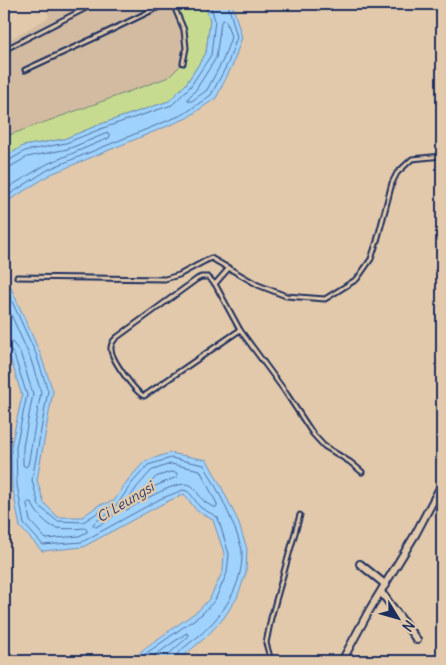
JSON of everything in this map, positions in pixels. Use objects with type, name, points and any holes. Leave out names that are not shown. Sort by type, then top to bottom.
[{"type":"street","points":[[342,661],[441,489]]},
{"type":"street","points":[[360,564],[386,585]]},
{"type":"street","points":[[381,592],[417,640]]},
{"type":"lane","points":[[4,50],[94,4]]},
{"type":"lane","points":[[25,70],[165,4]]},
{"type":"lane","points":[[172,4],[184,30],[186,48],[183,63]]},
{"type":"lane","points":[[17,277],[165,278],[179,275],[211,258],[258,285],[286,296],[325,299],[357,279],[370,259],[377,241],[392,183],[397,173],[412,159],[442,156]]},
{"type":"lane","points":[[215,284],[229,268]]},
{"type":"lane","points":[[240,330],[144,396],[133,387],[121,370],[111,353],[110,347],[116,338],[197,278],[208,278],[215,284],[240,330],[284,390],[313,434],[324,446],[362,472]]},
{"type":"lane","points":[[271,661],[266,643],[271,618],[300,515]]},
{"type":"shaded area","points":[[44,4],[171,4],[184,30],[186,48],[183,63],[169,77],[4,137],[4,43],[49,17]]},
{"type":"green space","points":[[171,4],[205,4],[210,20],[206,53],[186,84],[169,101],[101,124],[64,139],[23,146],[4,158],[4,137],[169,77],[183,63],[186,48],[184,30]]},
{"type":"water","points":[[205,4],[232,4],[242,37],[233,64],[216,98],[187,118],[51,174],[8,201],[4,209],[4,158],[23,146],[64,139],[101,124],[169,101],[186,84],[206,53],[210,20]]},
{"type":"water","name":"Ci Leungsi","points":[[4,272],[40,353],[53,391],[37,480],[44,503],[58,517],[82,517],[99,505],[114,501],[128,480],[145,461],[170,453],[207,460],[238,521],[247,549],[246,573],[237,598],[223,619],[205,638],[177,661],[131,661],[145,648],[199,610],[210,598],[223,571],[224,553],[213,520],[197,511],[184,494],[83,547],[42,551],[20,527],[12,485],[11,446],[22,396],[10,357],[4,349]]}]
